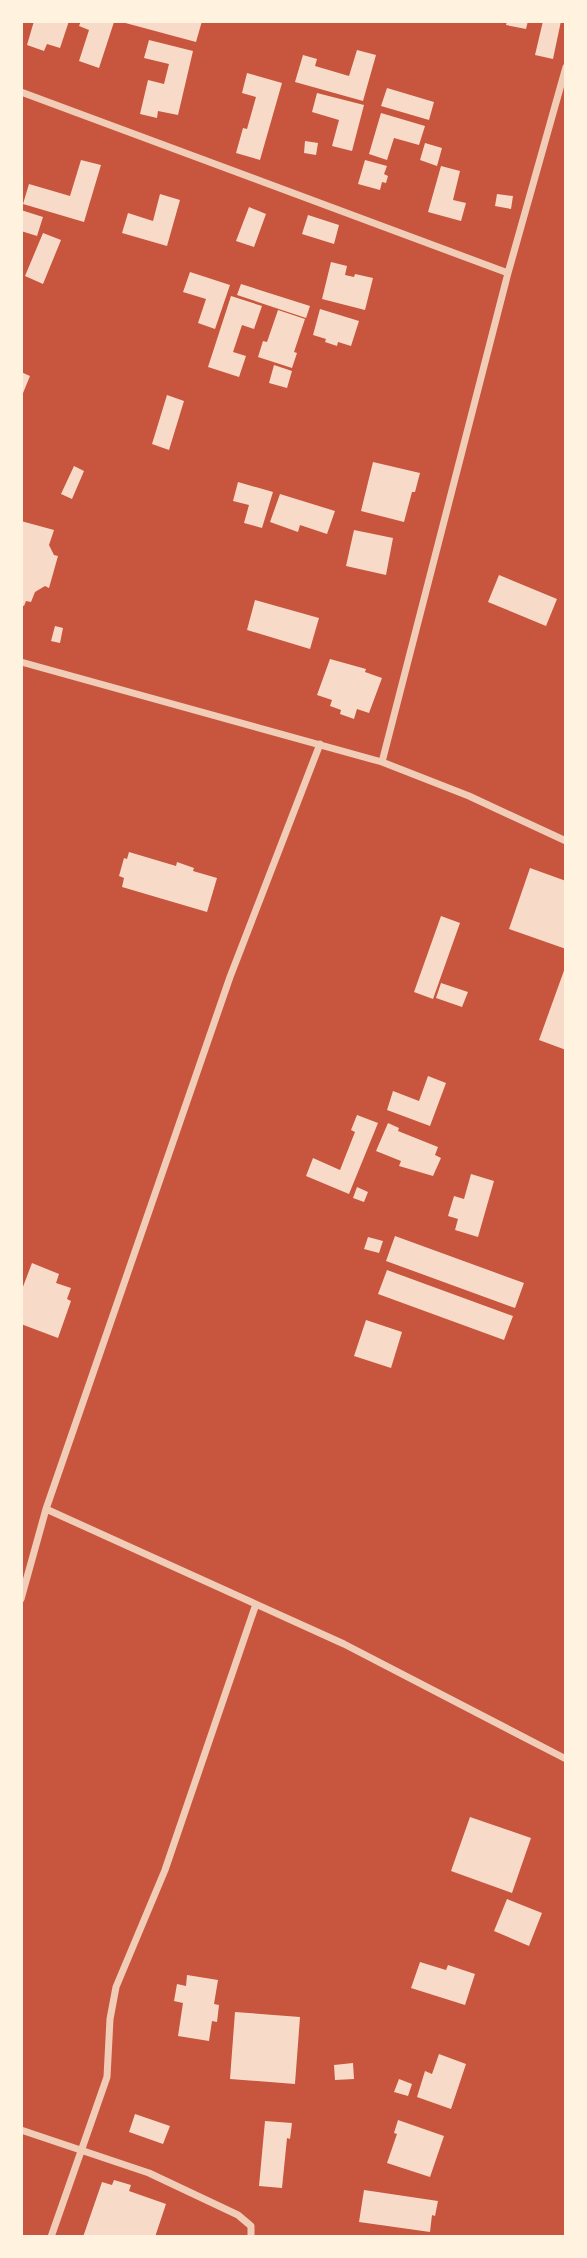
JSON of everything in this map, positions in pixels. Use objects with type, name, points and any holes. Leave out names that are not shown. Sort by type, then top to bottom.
[{"type":"street","points":[[382,762],[508,273],[566,67]]},
{"type":"street","points":[[21,92],[508,273]]},
{"type":"street","points":[[21,662],[382,762],[469,796],[566,841]]},
{"type":"street","points":[[21,1599],[46,1509],[230,976],[320,744]]},
{"type":"street","points":[[46,1509],[344,1644],[566,1759]]},
{"type":"street","points":[[51,2237],[107,2077],[110,2019],[116,1987],[165,1870],[256,1604]]},
{"type":"street","points":[[21,2130],[149,2173],[238,2215],[251,2226],[251,2237]]},
{"type":"building","points":[[34,21],[69,21],[60,48],[47,44],[44,51],[27,45]]},
{"type":"building","points":[[81,21],[114,22],[99,68],[79,61],[89,30],[79,26]]},
{"type":"building","points":[[118,21],[202,21],[196,42]]},
{"type":"building","points":[[507,21],[528,21],[526,29],[506,25]]},
{"type":"building","points":[[543,21],[561,21],[553,59],[535,55]]},
{"type":"building","points":[[149,40],[193,51],[178,115],[158,111],[157,118],[140,114],[148,80],[164,84],[169,64],[144,58]]},
{"type":"building","points":[[357,50],[376,55],[363,101],[295,82],[303,55],[317,59],[315,66],[349,76]]},
{"type":"building","points":[[247,73],[282,83],[260,160],[236,153],[243,128],[247,129],[256,97],[242,93]]},
{"type":"building","points":[[387,88],[434,102],[429,120],[381,106]]},
{"type":"building","points":[[317,93],[364,105],[352,151],[332,146],[339,120],[312,112]]},
{"type":"building","points":[[381,113],[425,126],[419,145],[394,138],[387,160],[369,154]]},
{"type":"building","points":[[305,141],[318,143],[316,155],[304,153]]},
{"type":"building","points":[[425,143],[442,148],[437,166],[420,160]]},
{"type":"building","points":[[81,160],[101,165],[84,222],[23,204],[29,184],[70,196]]},
{"type":"building","points":[[365,160],[387,166],[384,174],[388,176],[386,183],[382,182],[380,190],[358,184]]},
{"type":"building","points":[[441,166],[460,171],[453,200],[466,203],[461,221],[428,212]]},
{"type":"building","points":[[160,194],[180,200],[167,246],[122,233],[128,213],[153,221]]},
{"type":"building","points":[[497,194],[513,196],[511,209],[495,206]]},
{"type":"building","points":[[249,207],[266,214],[254,247],[236,241]]},
{"type":"building","points":[[21,210],[43,217],[37,236],[21,231]]},
{"type":"building","points":[[308,215],[339,225],[334,244],[302,234]]},
{"type":"building","points":[[43,233],[61,240],[43,284],[25,276]]},
{"type":"building","points":[[331,262],[347,266],[345,275],[373,278],[365,310],[322,299]]},
{"type":"building","points":[[190,272],[230,285],[215,329],[198,323],[206,299],[183,292]]},
{"type":"building","points":[[241,284],[310,306],[306,318],[237,295]]},
{"type":"building","points":[[231,296],[262,306],[254,329],[242,325],[233,352],[246,356],[239,377],[208,367]]},
{"type":"building","points":[[320,309],[359,321],[351,346],[338,342],[337,346],[313,335]]},
{"type":"building","points":[[278,310],[305,319],[294,352],[297,353],[292,368],[258,357],[263,341],[267,342]]},
{"type":"building","points":[[274,365],[292,371],[287,388],[269,383]]},
{"type":"building","points":[[21,372],[30,376],[21,398]]},
{"type":"building","points":[[167,395],[184,401],[169,450],[152,444]]},
{"type":"building","points":[[373,462],[420,473],[404,522],[361,511]]},
{"type":"building","points":[[74,466],[84,471],[72,499],[61,494]]},
{"type":"building","points":[[238,482],[273,492],[262,528],[244,523],[249,505],[233,501]]},
{"type":"building","points":[[280,494],[335,511],[327,534],[300,525],[298,532],[270,522]]},
{"type":"building","points":[[21,521],[54,530],[49,545],[54,555],[58,556],[49,588],[45,586],[35,592],[31,602],[26,601],[24,606],[21,605]]},
{"type":"building","points":[[354,530],[393,538],[386,575],[346,566]]},
{"type":"building","points":[[499,575],[557,599],[546,626],[488,602]]},
{"type":"building","points":[[255,600],[319,618],[310,649],[247,630]]},
{"type":"building","points":[[55,626],[63,628],[60,643],[51,641]]},
{"type":"building","points":[[330,659],[366,669],[365,672],[382,678],[369,713],[357,709],[354,719],[340,714],[341,710],[330,706],[332,700],[317,695]]},
{"type":"building","points":[[129,852],[176,866],[177,862],[194,868],[193,871],[217,878],[207,912],[122,887],[124,878],[119,876],[124,858],[127,859]]},
{"type":"building","points":[[530,868],[566,881],[566,949],[509,929]]},
{"type":"building","points":[[441,916],[460,923],[433,999],[414,992]]},
{"type":"building","points":[[566,965],[566,1050],[539,1040]]},
{"type":"building","points":[[441,983],[468,992],[462,1007],[436,998]]},
{"type":"building","points":[[428,1076],[446,1083],[430,1126],[387,1110],[393,1091],[419,1101]]},
{"type":"building","points":[[357,1115],[378,1123],[349,1194],[306,1176],[313,1158],[340,1170],[355,1132],[351,1130]]},
{"type":"building","points":[[388,1123],[399,1128],[398,1131],[438,1147],[435,1155],[441,1158],[433,1176],[399,1166],[401,1161],[376,1151]]},
{"type":"building","points":[[471,1174],[494,1181],[478,1237],[455,1230],[458,1219],[448,1216],[454,1196],[464,1199]]},
{"type":"building","points":[[357,1187],[368,1192],[364,1202],[353,1198]]},
{"type":"building","points":[[395,1236],[524,1283],[515,1308],[386,1261]]},
{"type":"building","points":[[368,1237],[383,1241],[379,1253],[364,1249]]},
{"type":"building","points":[[32,1263],[59,1274],[56,1283],[71,1288],[67,1299],[71,1301],[58,1338],[21,1324],[21,1292]]},
{"type":"building","points":[[387,1270],[513,1316],[504,1340],[378,1294]]},
{"type":"building","points":[[366,1320],[402,1332],[391,1368],[354,1356]]},
{"type":"building","points":[[470,1817],[531,1838],[512,1893],[451,1871]]},
{"type":"building","points":[[507,1899],[542,1913],[529,1946],[494,1931]]},
{"type":"building","points":[[420,1962],[446,1970],[448,1965],[475,1974],[465,2005],[411,1988]]},
{"type":"building","points":[[187,1975],[218,1980],[214,2004],[219,2005],[217,2022],[212,2021],[209,2041],[178,2036],[183,2003],[174,2001],[177,1984],[186,1986]]},
{"type":"building","points":[[235,2012],[300,2017],[295,2084],[230,2079]]},
{"type":"building","points":[[439,2054],[466,2064],[451,2109],[417,2097],[425,2071],[432,2074]]},
{"type":"building","points":[[353,2063],[354,2079],[335,2080],[334,2065]]},
{"type":"building","points":[[399,2079],[412,2084],[408,2096],[394,2092]]},
{"type":"building","points":[[135,2114],[170,2126],[163,2144],[129,2132]]},
{"type":"building","points":[[398,2120],[444,2136],[430,2177],[387,2163],[397,2134],[394,2133]]},
{"type":"building","points":[[265,2121],[292,2123],[290,2139],[287,2138],[282,2188],[259,2186]]},
{"type":"building","points":[[114,2180],[131,2185],[129,2191],[166,2204],[155,2237],[83,2237],[102,2182],[112,2185]]},
{"type":"building","points":[[364,2190],[438,2201],[435,2216],[432,2215],[430,2232],[359,2222]]}]
